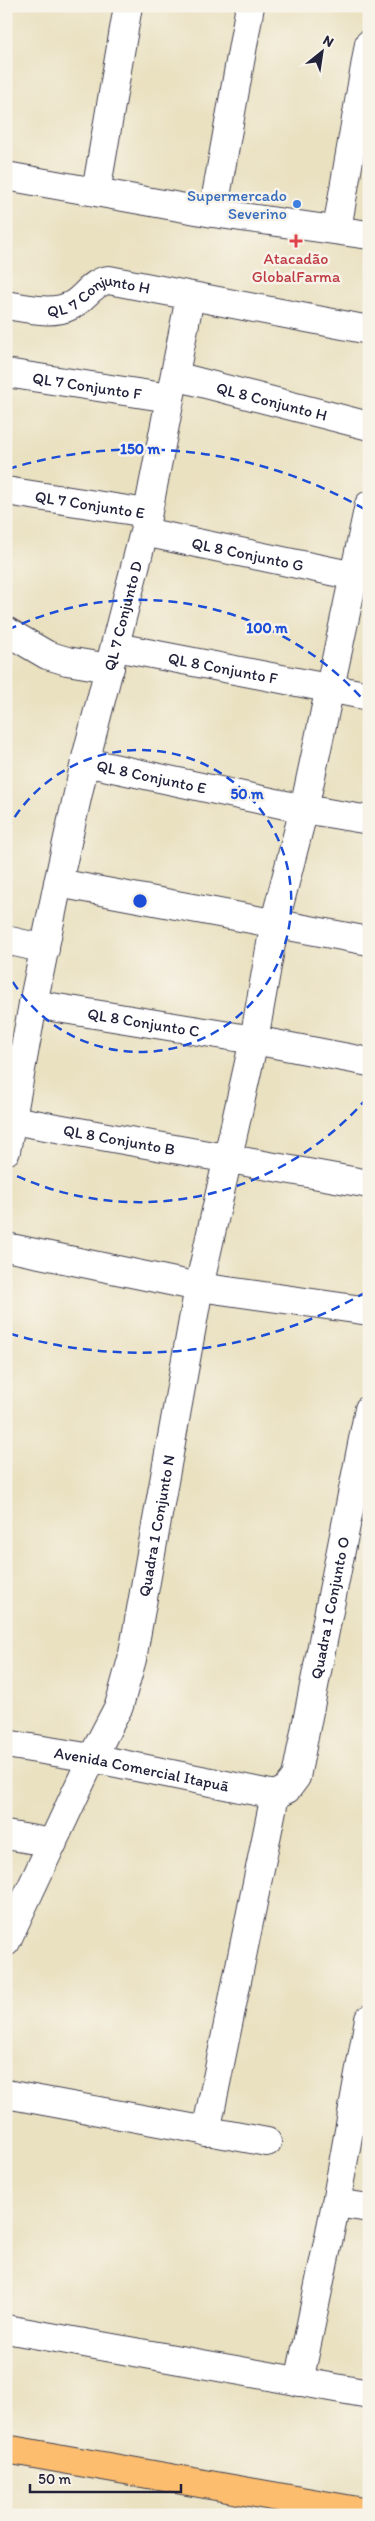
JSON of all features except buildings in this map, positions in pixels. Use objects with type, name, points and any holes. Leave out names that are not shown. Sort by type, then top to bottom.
[{"type":"main road","points":[[6,2449],[369,2513]]},
{"type":"street","points":[[96,192],[128,6]]},
{"type":"street","points":[[214,213],[250,6]]},
{"type":"street","points":[[337,229],[369,44]]},
{"type":"street","points":[[6,176],[214,213],[369,235]]},
{"type":"street","name":"QL 7 Conjunto H","points":[[6,305],[47,310],[61,309],[70,306],[105,280],[369,330]]},
{"type":"street","points":[[172,387],[190,297]]},
{"type":"street","name":"QL 7 Conjunto F","points":[[6,373],[172,387]]},
{"type":"street","name":"QL 8 Conjunto H","points":[[172,387],[369,426]]},
{"type":"street","name":"QL 7 Conjunto E","points":[[6,491],[145,523],[172,387]]},
{"type":"street","name":"Quadra 1 Conjunto N","points":[[6,1942],[92,1758],[119,1706],[132,1659],[199,1287],[254,1040],[275,922],[304,809],[329,688],[360,578],[369,504]]},
{"type":"street","name":"QL 8 Conjunto G","points":[[145,523],[360,578]]},
{"type":"street","name":"QL 7 Conjunto D","points":[[6,630],[47,655],[66,661],[113,658],[145,523]]},
{"type":"street","points":[[6,1151],[11,1103],[58,883],[85,762],[113,658]]},
{"type":"street","name":"QL 8 Conjunto F","points":[[113,658],[329,688],[369,696]]},
{"type":"street","name":"QL 8 Conjunto E","points":[[85,762],[304,809],[369,820]]},
{"type":"street","points":[[58,883],[369,940]]},
{"type":"street","points":[[6,940],[44,949]]},
{"type":"street","name":"QL 8 Conjunto C","points":[[33,1004],[254,1040],[369,1062]]},
{"type":"street","name":"QL 8 Conjunto B","points":[[11,1103],[227,1158],[369,1184]]},
{"type":"street","points":[[6,1247],[199,1287],[369,1311]]},
{"type":"street","name":"Quadra 1 Conjunto O","points":[[275,1795],[287,1789],[296,1777],[369,1409]]},
{"type":"street","name":"Avenida Comercial Itapuã","points":[[6,1744],[92,1758],[275,1795]]},
{"type":"street","points":[[206,2132],[275,1795]]},
{"type":"street","points":[[6,1834],[53,1843]]},
{"type":"street","points":[[299,2382],[363,2080],[369,2019]]},
{"type":"street","points":[[6,2094],[267,2142]]},
{"type":"street","points":[[336,2203],[369,2208]]},
{"type":"street","points":[[6,2329],[369,2394]]},
{"type":"place","name":"Supermercado Severino","points":[[297,204]]},
{"type":"place","name":"Atacadão GlobalFarma","points":[[296,241]]}]
